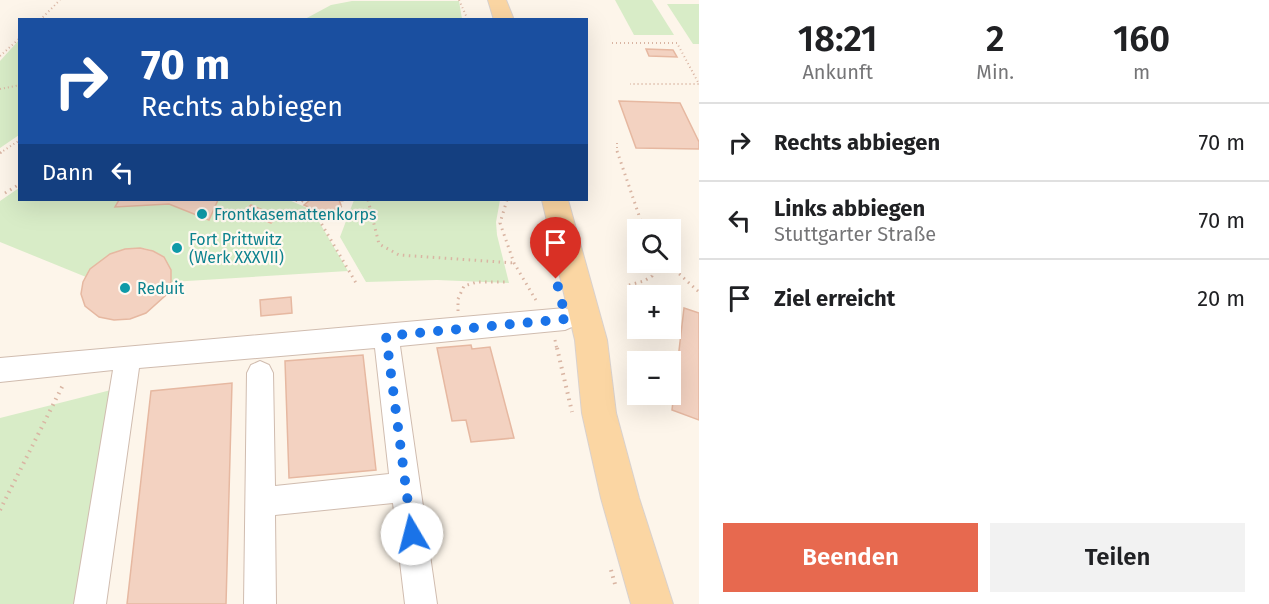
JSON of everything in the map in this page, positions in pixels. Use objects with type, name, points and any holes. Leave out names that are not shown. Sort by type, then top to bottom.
[{"type":"main road","points":[[483,0],[488,18]]},
{"type":"main road","points":[[497,0],[503,18]]},
{"type":"main road","points":[[536,201],[558,320],[574,351],[599,413]]},
{"type":"main road","points":[[555,201],[591,340],[599,413],[625,517],[652,604]]},
{"type":"lane","points":[[0,370],[558,320]]},
{"type":"lane","points":[[386,336],[422,604]]},
{"type":"lane","points":[[90,604],[128,357]]},
{"type":"lane","points":[[260,373],[260,604]]},
{"type":"lane","points":[[261,502],[405,487]]},
{"type":"path","points":[[42,18],[60,0]]},
{"type":"path","points":[[459,0],[467,18]]},
{"type":"path","points":[[0,56],[18,40]]},
{"type":"path","points":[[612,43],[677,43],[699,84],[630,84]]},
{"type":"path","points":[[0,89],[18,85]]},
{"type":"path","points":[[0,153],[18,141]]},
{"type":"path","points":[[617,143],[616,149],[640,219]]},
{"type":"path","points":[[5,193],[18,185]]},
{"type":"path","points":[[342,201],[338,209],[317,216],[356,283]]},
{"type":"path","points":[[368,201],[379,244],[399,255],[514,263]]},
{"type":"path","points":[[507,201],[500,223],[514,263],[558,320]]},
{"type":"path","points":[[629,285],[652,278],[654,273]]},
{"type":"path","points":[[678,273],[699,292]]},
{"type":"path","points":[[459,328],[457,296],[462,288],[472,282],[505,282]]},
{"type":"path","points":[[0,510],[74,363]]},
{"type":"green space","points":[[615,0],[652,0],[674,35],[634,35]]},
{"type":"green space","points":[[352,1],[459,1],[462,18],[307,18],[331,5]]},
{"type":"green space","points":[[667,4],[699,4],[699,44],[693,44]]},
{"type":"green space","points":[[18,41],[18,136],[0,148],[0,61]]},
{"type":"green space","points":[[18,189],[18,201],[291,201],[312,210],[348,271],[171,282],[168,266],[160,255],[149,249],[136,248],[107,257],[86,277],[0,242],[0,201]]},
{"type":"green space","points":[[354,201],[500,201],[496,222],[497,235],[509,283],[437,280],[366,282],[340,237]]},
{"type":"green space","points":[[115,389],[80,604],[0,604],[0,418]]},
{"type":"building","points":[[646,49],[673,50],[677,57],[649,56]]},
{"type":"building","points":[[619,101],[680,103],[699,142],[699,149],[636,148]]},
{"type":"building","name":"Frontkasemattenkorps","points":[[118,201],[218,201],[209,220],[169,204],[115,207]]},
{"type":"building","points":[[309,201],[339,201],[341,205],[337,209],[316,215],[313,209],[304,205]]},
{"type":"building","points":[[251,205],[277,216],[271,223],[244,212]]},
{"type":"building","name":"Reduit","points":[[140,248],[164,257],[171,270],[171,282],[166,295],[146,313],[130,319],[114,320],[99,317],[85,306],[81,294],[83,282],[90,269],[110,254],[125,249]]},
{"type":"building","points":[[291,297],[292,313],[261,316],[260,300]]},
{"type":"building","points":[[684,308],[699,313],[699,420],[672,410],[673,405],[681,405],[681,351],[679,351]]},
{"type":"building","points":[[471,345],[472,349],[490,347],[514,438],[471,442],[466,420],[452,421],[437,348]]},
{"type":"building","points":[[363,355],[376,470],[289,478],[285,361]]},
{"type":"building","points":[[232,383],[226,604],[127,604],[151,391]]},
{"type":"place","name":"Frontkasemattenkorps","points":[[202,214]]},
{"type":"place","name":"Fort Prittwitz (Werk XXXVII)","points":[[177,248]]},
{"type":"place","name":"Reduit","points":[[125,288]]},
{"type":"route","points":[[412,534],[386,336],[566,319],[556,279]]}]
